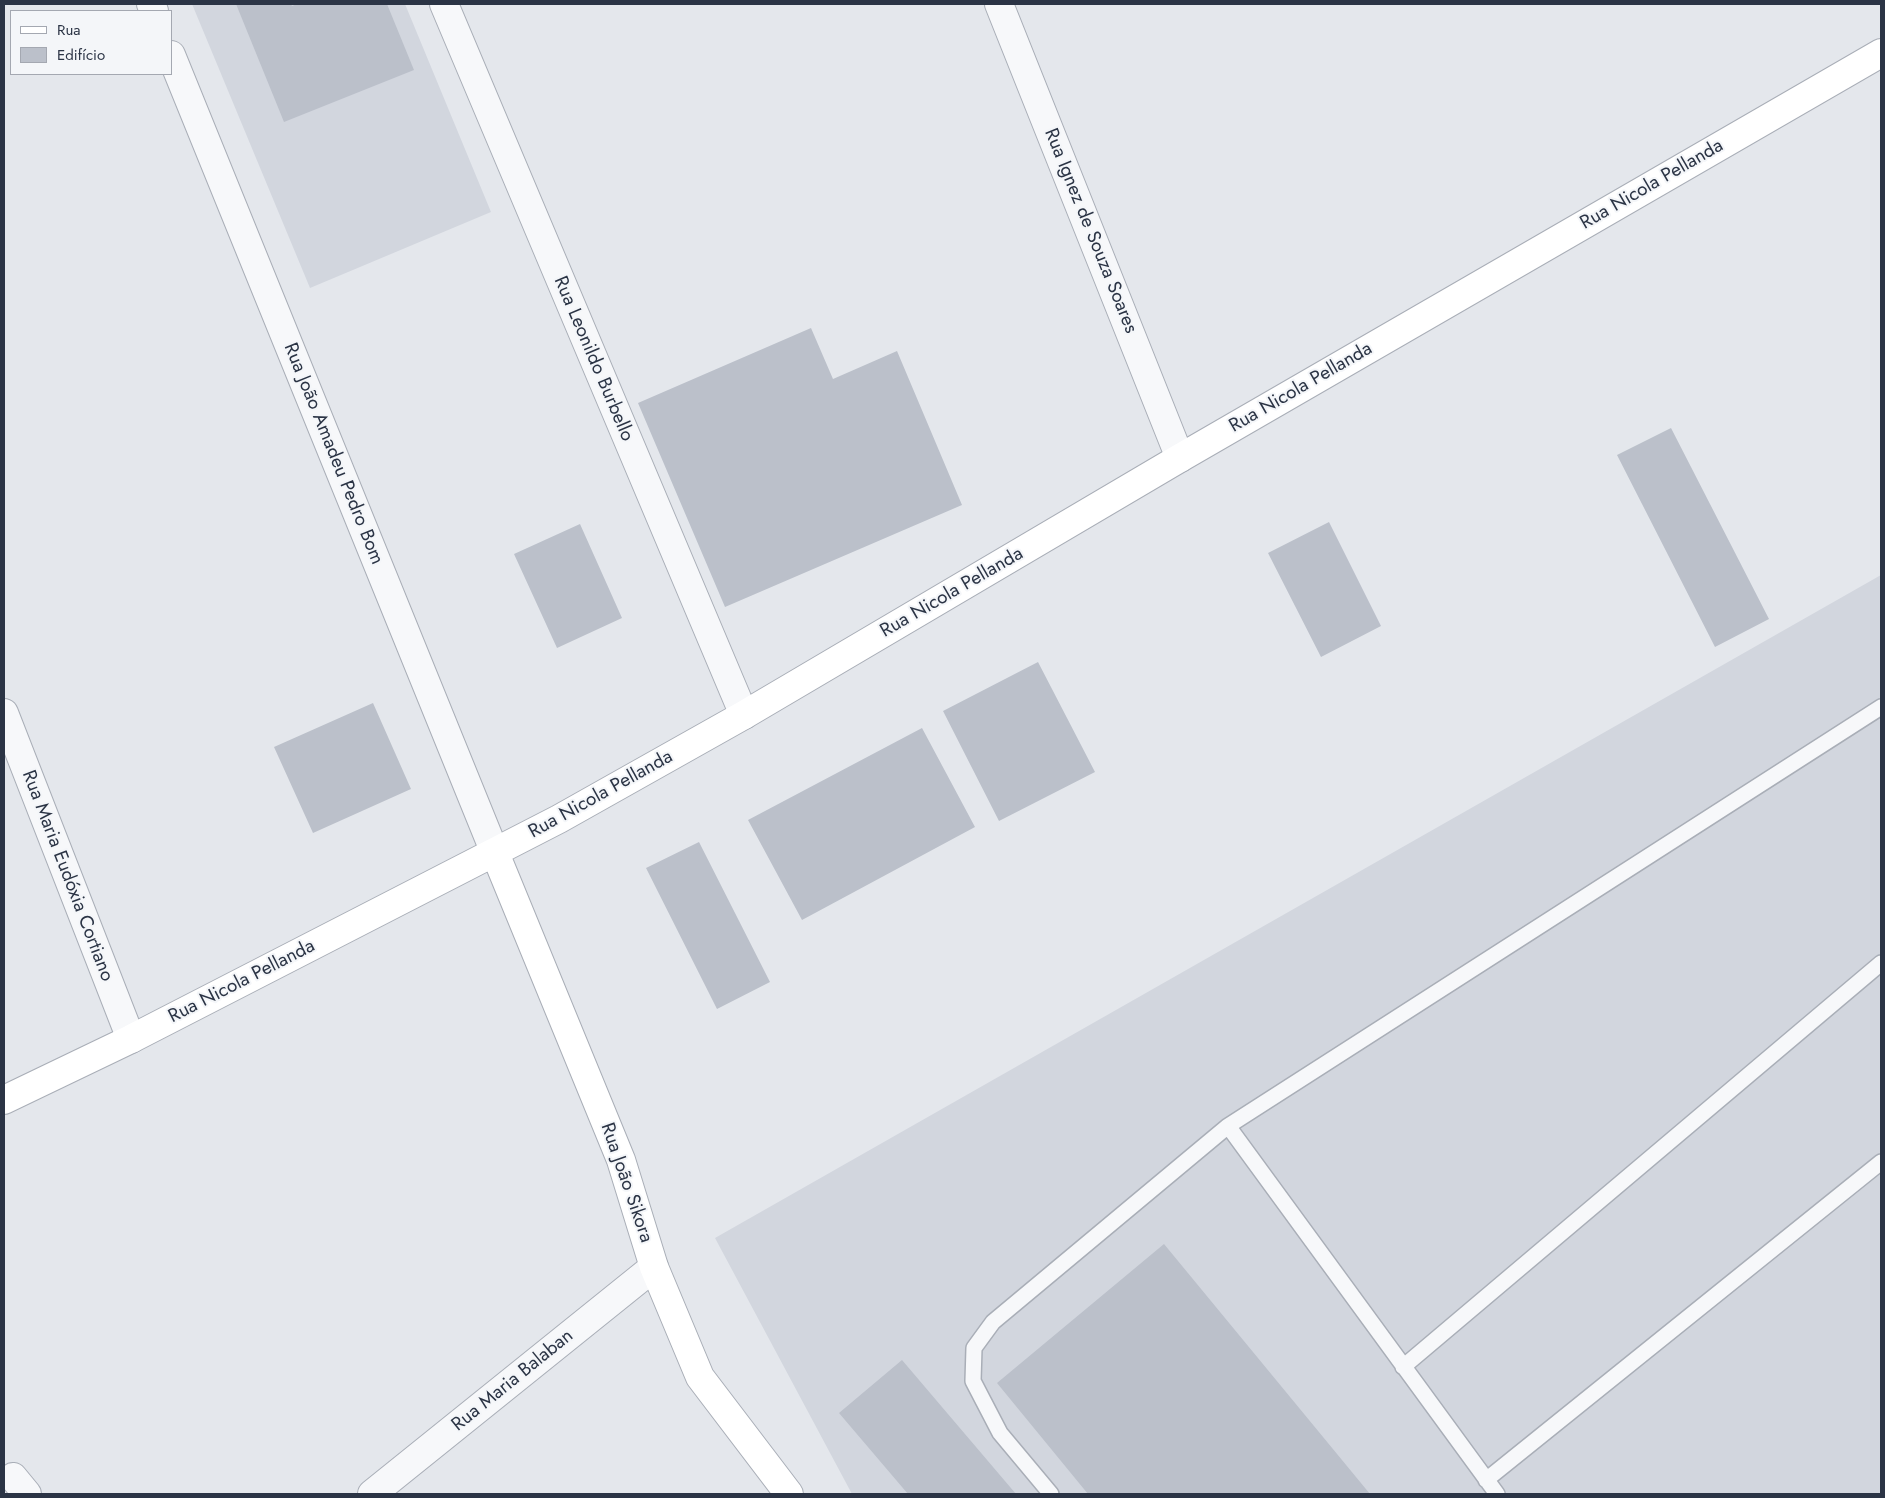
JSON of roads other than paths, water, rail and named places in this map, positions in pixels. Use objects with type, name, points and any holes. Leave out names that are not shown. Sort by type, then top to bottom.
[{"type":"main road","name":"Rua Nicola Pellanda","points":[[4,1100],[131,1039],[559,819],[744,715],[1180,458],[1881,52]]},
{"type":"main road","name":"Rua João Sikora","points":[[495,853],[621,1160],[654,1267],[700,1377],[789,1494]]},
{"type":"street","name":"Rua Leonildo Burbello","points":[[444,4],[744,715]]},
{"type":"street","name":"Rua Ignez de Souza Soares","points":[[999,4],[1180,458]]},
{"type":"street","name":"Rua João Amadeu Pedro Bom","points":[[172,57],[495,853]]},
{"type":"street","name":"Rua Maria Eudóxia Cortiano","points":[[4,713],[131,1039]]},
{"type":"street","name":"Rua Maria Balaban","points":[[372,1494],[654,1267]]},
{"type":"lane","points":[[1051,1494],[1000,1433],[974,1381],[974,1348],[993,1322],[1228,1126],[1881,707]]},
{"type":"lane","points":[[1403,1367],[1881,964]]},
{"type":"lane","points":[[1228,1126],[1496,1494]]},
{"type":"lane","points":[[1486,1480],[1881,1162]]}]
